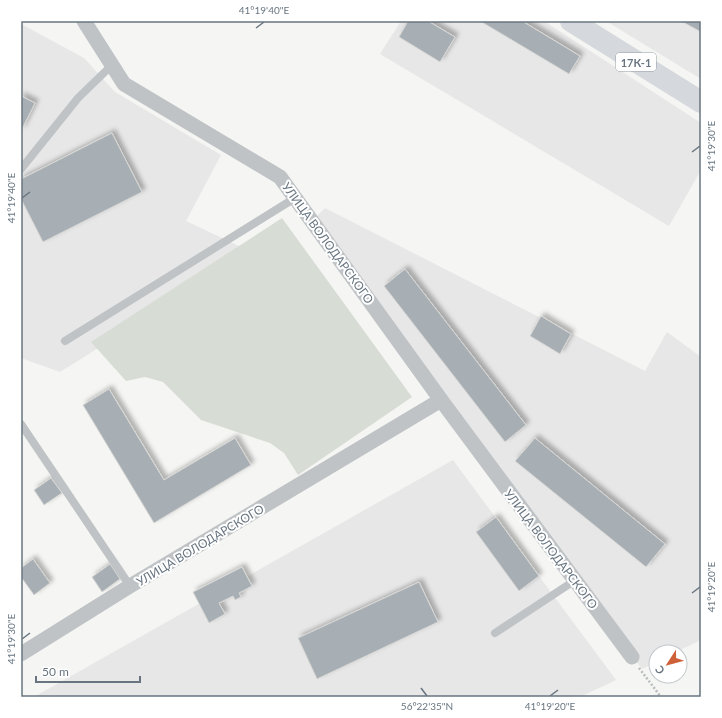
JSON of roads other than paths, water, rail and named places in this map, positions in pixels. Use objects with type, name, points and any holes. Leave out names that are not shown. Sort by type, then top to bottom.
[{"type":"main road","name":"17К-1","points":[[571,21],[701,102]]},
{"type":"street","name":"УЛИЦА ВОЛОДАРСКОГО","points":[[84,21],[124,84],[280,177],[441,400],[632,658]]},
{"type":"street","name":"УЛИЦА ВОЛОДАРСКОГО","points":[[21,654],[130,586],[441,400]]},
{"type":"lane","points":[[21,169],[78,98],[112,65]]},
{"type":"lane","points":[[65,341],[295,198]]},
{"type":"lane","points":[[21,424],[130,586]]},
{"type":"lane","points":[[495,633],[574,581]]}]
